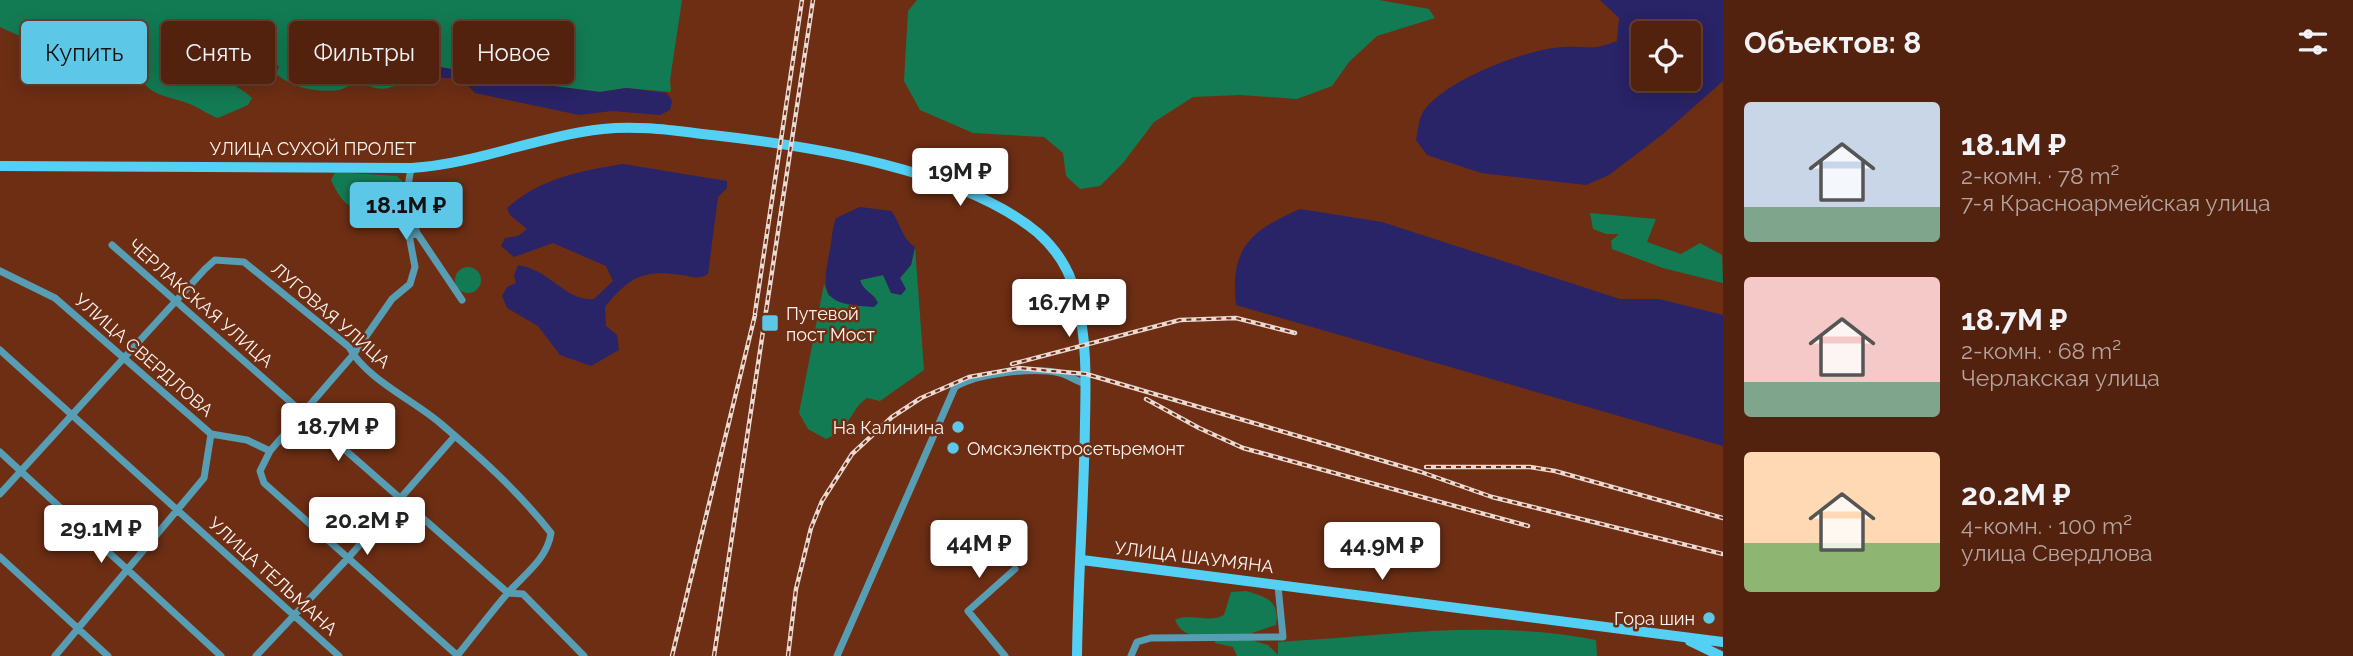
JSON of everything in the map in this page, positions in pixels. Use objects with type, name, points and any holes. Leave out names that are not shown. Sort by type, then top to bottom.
[{"type":"main road","name":"УЛИЦА СУХОЙ ПРОЛЕТ","points":[[0,166],[411,168],[451,162],[589,131],[620,128],[690,132],[818,150],[894,169],[953,188],[1015,217],[1038,233],[1055,251],[1068,271],[1075,292],[1085,344],[1086,384],[1077,656]]},
{"type":"main road","name":"УЛИЦА ШАУМЯНА","points":[[1082,560],[1723,644]]},
{"type":"main road","name":"УЛИЦА ШАУМЯНА","points":[[1677,636],[1721,656]]},
{"type":"main road","points":[[1721,656],[1723,644]]},
{"type":"street","points":[[411,168],[406,198],[413,234],[415,267],[411,284],[392,299],[354,355],[270,451],[260,471],[264,483],[457,656],[508,593]]},
{"type":"street","points":[[413,234],[462,300]]},
{"type":"street","name":"ЧЕРЛАКСКАЯ УЛИЦА","points":[[112,245],[508,593],[523,594],[584,656]]},
{"type":"street","name":"ЛУГОВАЯ УЛИЦА","points":[[174,302],[215,260],[244,262],[349,347],[354,355],[518,492],[551,533],[550,543],[538,562],[508,593]]},
{"type":"street","name":"УЛИЦА СВЕРДЛОВА","points":[[0,271],[55,298],[121,358],[212,434],[247,440],[264,445],[270,451]]},
{"type":"street","points":[[0,494],[174,302]]},
{"type":"street","name":"УЛИЦА ТЕЛЬМАНА","points":[[0,350],[339,656]]},
{"type":"street","points":[[837,656],[955,387],[986,376],[1038,371],[1062,374],[1086,384]]},
{"type":"street","points":[[55,656],[204,478],[212,434]]},
{"type":"street","points":[[256,656],[293,613],[349,557],[454,437]]},
{"type":"street","points":[[0,452],[220,656]]},
{"type":"street","points":[[0,557],[108,656]]},
{"type":"street","points":[[1005,656],[968,611],[1014,569]]},
{"type":"street","points":[[1130,656],[1137,642],[1151,638],[1283,637],[1278,586]]},
{"type":"green space","points":[[0,0],[682,0],[670,80],[671,92],[626,88],[600,92],[541,84],[574,84],[574,21],[453,21],[453,69],[439,67],[439,21],[289,21],[289,82],[276,74],[279,66],[275,64],[275,21],[161,21],[161,84],[232,84],[252,98],[248,105],[218,118],[146,86],[147,21],[21,21],[21,36],[0,27]]},
{"type":"green space","points":[[917,0],[1379,0],[1429,9],[1435,18],[1377,36],[1349,62],[1332,86],[1297,99],[1240,95],[1193,97],[1154,122],[1123,163],[1100,186],[1080,189],[1066,176],[1063,153],[1044,137],[973,133],[920,110],[904,81],[908,11]]},
{"type":"green space","points":[[293,84],[354,84],[339,90],[306,88]]},
{"type":"green space","points":[[360,84],[397,84],[389,88],[378,89]]},
{"type":"green space","points":[[335,172],[397,176],[405,184],[395,197],[380,206],[355,208],[344,202],[336,190],[331,180]]},
{"type":"green space","points":[[1590,213],[1656,219],[1647,242],[1681,254],[1700,243],[1722,255],[1723,283],[1663,268],[1612,249],[1611,241],[1619,234],[1606,234],[1593,229]]},
{"type":"green space","points":[[915,247],[924,370],[880,401],[867,398],[861,402],[841,430],[826,439],[808,429],[799,413],[824,284],[829,296],[876,298],[863,289],[860,280],[883,275],[900,278],[911,265]]},
{"type":"green space","points":[[468,267],[477,271],[481,280],[477,289],[468,293],[459,289],[455,280],[459,271]]},
{"type":"green space","points":[[1246,591],[1266,598],[1274,605],[1276,625],[1252,633],[1251,640],[1268,645],[1278,655],[1278,642],[1478,630],[1557,634],[1596,640],[1597,656],[1237,656],[1233,647],[1215,643],[1216,634],[1187,633],[1175,620],[1224,615],[1231,592]]},
{"type":"shaded area","points":[[1600,0],[1723,0],[1723,81],[1663,134],[1609,175],[1586,185],[1481,173],[1427,155],[1416,140],[1423,112],[1436,98],[1470,76],[1531,53],[1565,47],[1596,47],[1617,41],[1619,18]]},
{"type":"shaded area","points":[[439,67],[453,69],[453,78],[439,78]]},
{"type":"shaded area","points":[[467,84],[541,84],[600,92],[626,88],[667,93],[672,101],[670,110],[660,115],[612,111],[579,115],[475,93]]},
{"type":"shaded area","points":[[623,164],[727,181],[727,188],[718,197],[708,274],[695,278],[657,273],[638,278],[622,288],[605,307],[606,326],[617,335],[619,350],[591,366],[560,355],[538,326],[507,308],[502,296],[507,287],[516,283],[514,275],[518,265],[540,273],[575,296],[594,299],[613,281],[606,266],[553,243],[514,257],[501,246],[505,238],[518,236],[527,229],[510,215],[507,208],[533,189],[562,177]]},
{"type":"shaded area","points":[[860,207],[891,211],[907,239],[915,247],[911,265],[900,278],[906,289],[901,295],[891,293],[883,275],[860,280],[878,303],[874,307],[835,300],[826,288],[827,266],[836,218]]},
{"type":"shaded area","points":[[1300,209],[1382,222],[1620,299],[1659,299],[1723,315],[1723,446],[1236,305],[1236,269],[1247,244],[1268,225]]},
{"type":"railway","points":[[755,313],[802,0]]},
{"type":"railway","points":[[714,656],[813,0]]},
{"type":"railway","points":[[672,656],[755,315]]},
{"type":"railway","points":[[1012,364],[1180,320],[1236,318],[1295,333]]},
{"type":"railway","points":[[788,656],[796,589],[811,528],[822,501],[852,454],[892,417],[921,398],[969,377],[1019,368],[1086,374],[1421,472],[1492,497],[1723,554]]},
{"type":"railway","points":[[1146,399],[1243,448],[1528,526]]},
{"type":"railway","points":[[1426,467],[1530,467],[1555,471],[1723,518]]},
{"type":"place","name":"Путевой пост Мост","points":[[770,323]]},
{"type":"place","name":"На Калинина","points":[[958,427]]},
{"type":"place","name":"Омскэлектросетьремонт","points":[[953,448]]},
{"type":"place","name":"Гора шин","points":[[1709,618]]}]
